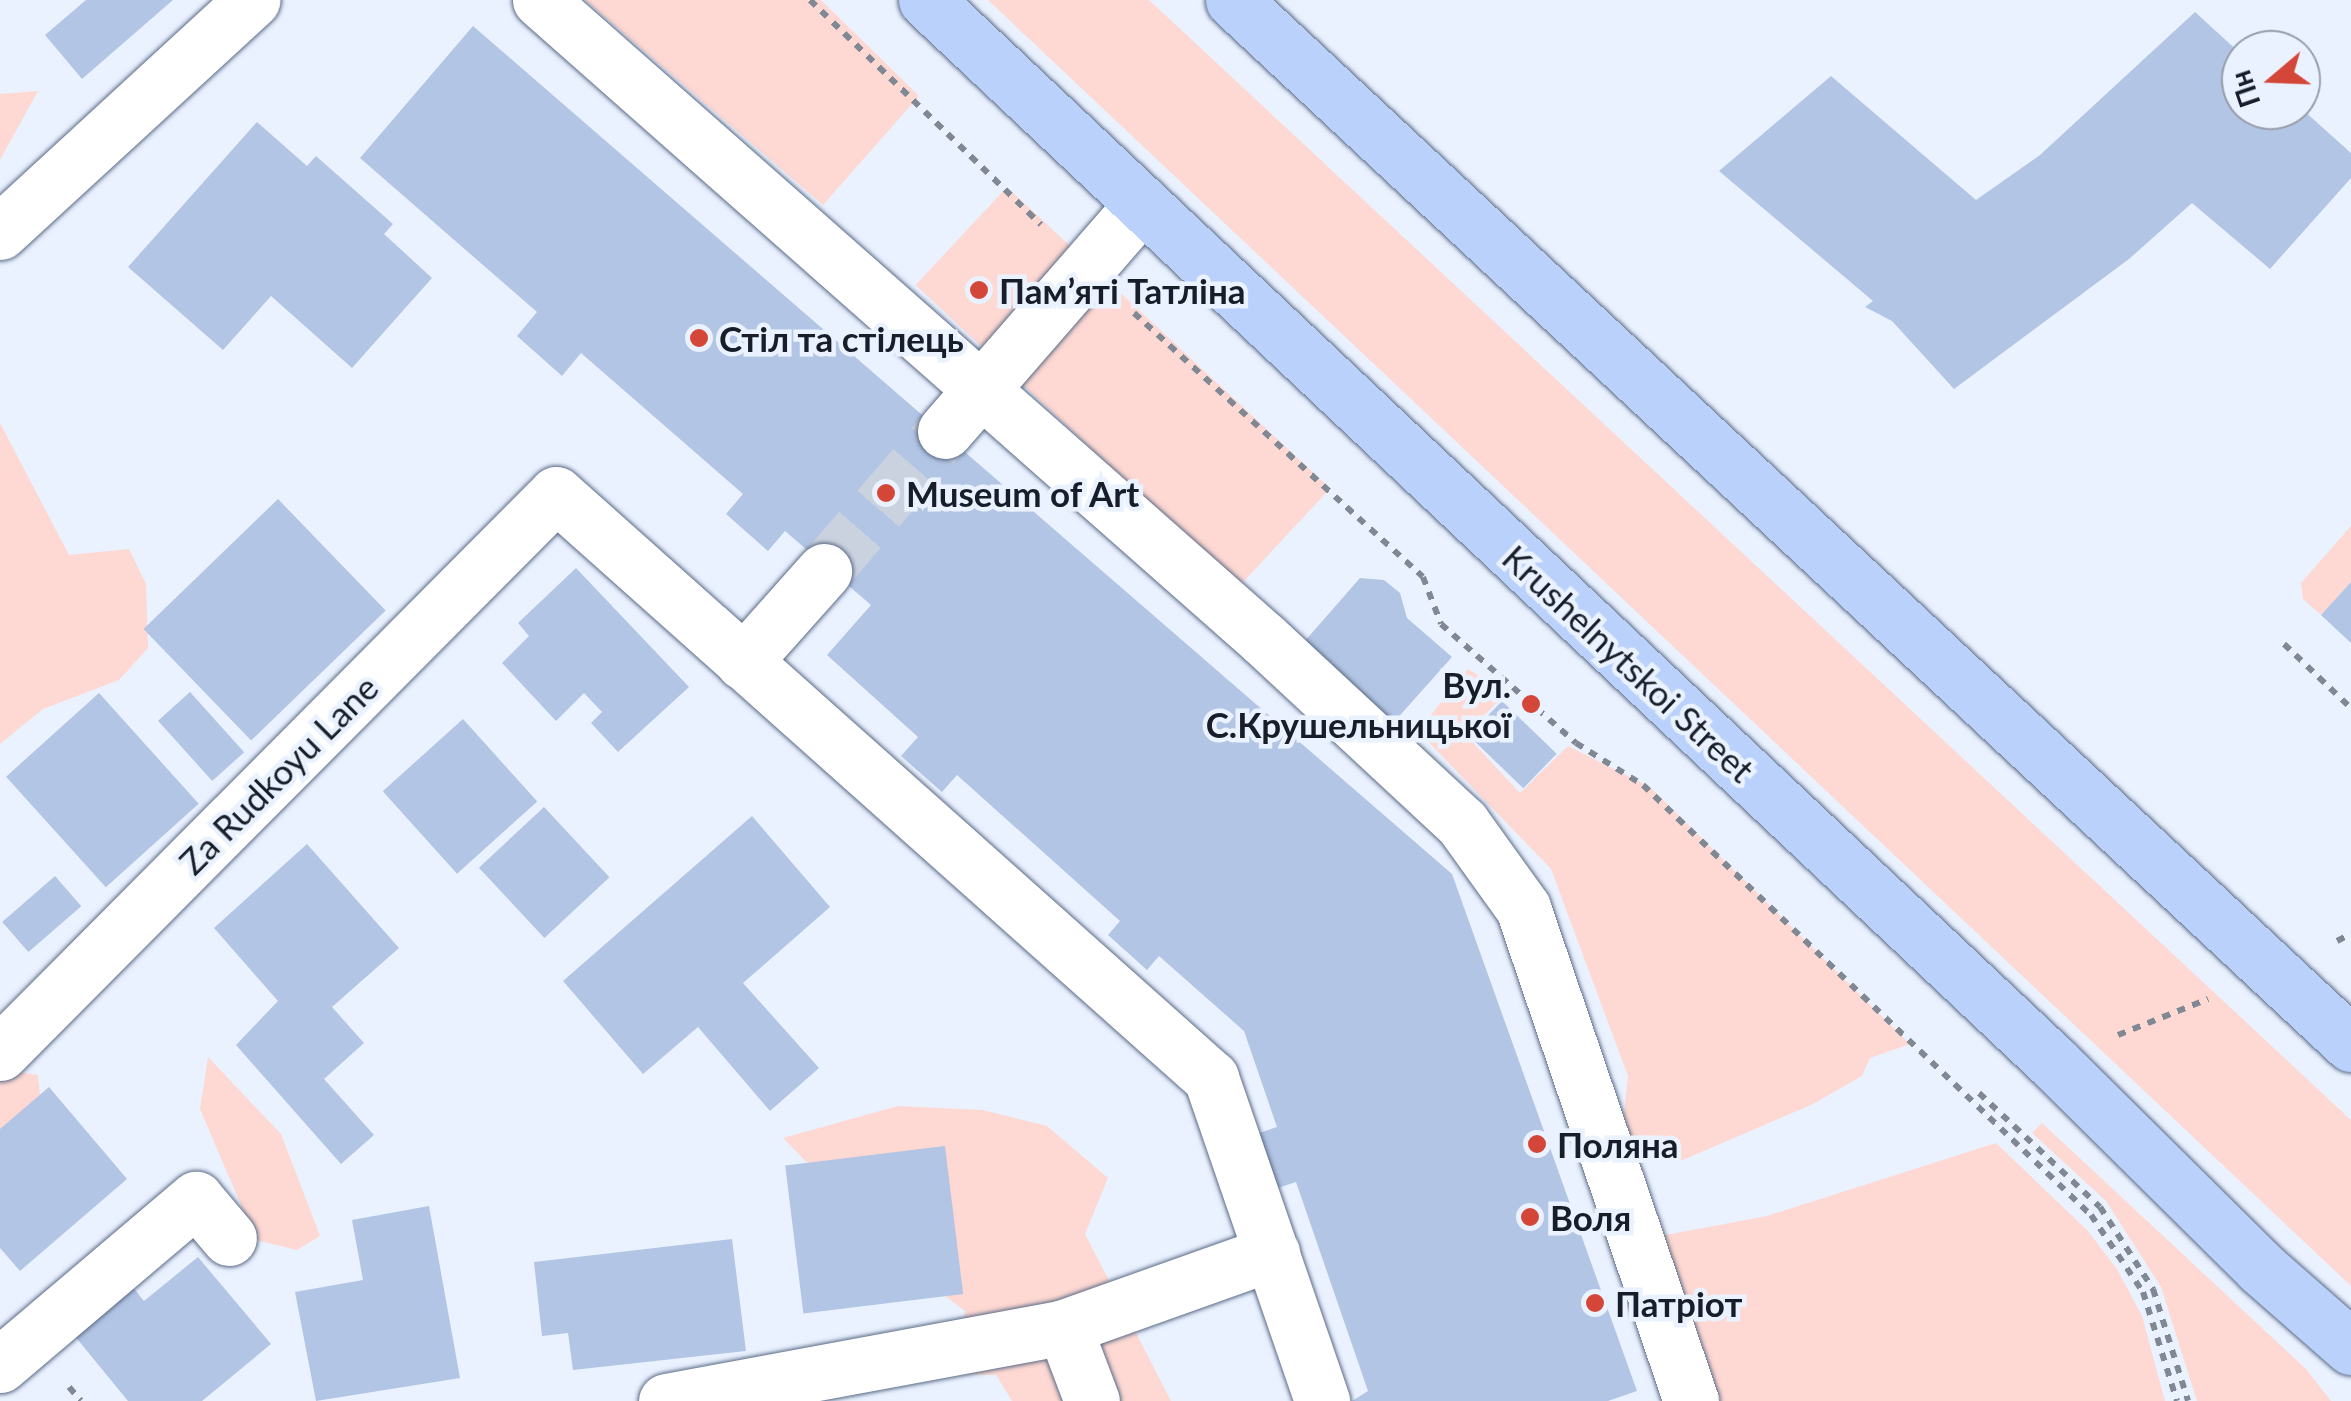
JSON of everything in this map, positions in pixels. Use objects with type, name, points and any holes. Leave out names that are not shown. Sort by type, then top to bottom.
[{"type":"main road","name":"Krushelnytskoi Street","points":[[926,0],[2346,1344]]},
{"type":"main road","points":[[1233,0],[2351,1044]]},
{"type":"street","points":[[0,232],[252,0]]},
{"type":"street","points":[[540,0],[982,389],[1462,823],[1523,908],[1691,1401]]},
{"type":"street","points":[[944,431],[1142,204]]},
{"type":"street","name":"Za Rudkoyu Lane","points":[[0,1053],[556,494],[744,662]]},
{"type":"street","points":[[824,570],[744,662],[1210,1078],[1322,1401]]},
{"type":"street","points":[[0,1365],[196,1198],[229,1238]]},
{"type":"street","points":[[666,1401],[1064,1327],[1272,1253]]},
{"type":"street","points":[[1064,1327],[1092,1401]]},
{"type":"street","points":[[0,1383],[14,1401]]},
{"type":"path","points":[[810,0],[1086,270],[1423,577],[1442,624],[1576,743],[1644,785],[2090,1215],[2143,1292],[2176,1401]]},
{"type":"path","points":[[2284,644],[2351,708]]},
{"type":"path","points":[[2331,943],[2351,934]]},
{"type":"path","points":[[2112,1038],[2212,997]]},
{"type":"path","points":[[1979,1093],[2100,1207],[2154,1289],[2188,1401]]},
{"type":"shaded area","points":[[585,0],[821,0],[919,96],[823,205]]},
{"type":"shaded area","points":[[988,0],[1149,0],[2351,1120],[2351,1286]]},
{"type":"shaded area","points":[[38,91],[0,160],[0,94]]},
{"type":"shaded area","points":[[1007,187],[1330,488],[1239,586],[916,285]]},
{"type":"shaded area","points":[[0,423],[69,555],[129,549],[146,584],[148,648],[119,680],[43,709],[0,744]]},
{"type":"shaded area","points":[[2351,526],[2351,582],[2321,615],[2303,599],[2301,583]]},
{"type":"shaded area","points":[[1468,669],[1507,693],[1465,734],[1520,793],[1568,746],[1650,787],[1910,1044],[1870,1058],[1862,1076],[1813,1104],[1678,1162],[1622,1134],[1628,1076],[1551,869],[1418,731]]},
{"type":"shaded area","points":[[208,1057],[281,1134],[320,1236],[297,1250],[256,1240],[200,1109]]},
{"type":"shaded area","points":[[0,1069],[38,1075],[42,1119],[0,1169]]},
{"type":"shaded area","points":[[898,1106],[982,1110],[1047,1126],[1108,1178],[1085,1234],[1171,1401],[1012,1401],[996,1375],[956,1374],[965,1311],[920,1277],[783,1138]]},
{"type":"shaded area","points":[[2042,1123],[2306,1369],[2331,1401],[2197,1401],[2161,1287],[2106,1201],[2032,1133]]},
{"type":"shaded area","points":[[1996,1143],[2087,1230],[2117,1269],[2142,1316],[2165,1401],[1703,1401],[1639,1240],[1767,1216]]},
{"type":"building","points":[[86,0],[173,0],[82,79],[45,35]]},
{"type":"building","points":[[2195,12],[2221,36],[2221,130],[2321,130],[2321,126],[2351,153],[2351,178],[2270,269],[2192,203],[2129,259],[1954,389],[1892,321],[1865,307],[1873,301],[1719,171],[1831,76],[1976,200],[2040,155]]},
{"type":"building","points":[[473,26],[1452,874],[1637,1391],[1608,1401],[1352,1401],[1368,1391],[1296,1182],[1278,1188],[1259,1133],[1277,1127],[1244,1031],[1159,956],[1147,970],[1108,935],[1120,921],[957,775],[942,792],[901,756],[918,737],[827,655],[871,605],[785,531],[768,551],[726,514],[743,494],[581,353],[562,376],[517,336],[537,312],[360,158]]},
{"type":"building","points":[[257,122],[307,166],[316,156],[393,224],[384,234],[432,278],[352,368],[271,296],[223,350],[128,267]]},
{"type":"building","points":[[278,499],[386,610],[251,740],[143,629]]},
{"type":"building","points":[[576,568],[689,687],[618,752],[591,723],[602,712],[584,693],[556,721],[502,663],[529,636],[518,623]]},
{"type":"building","points":[[1360,578],[1384,580],[1400,593],[1407,618],[1452,657],[1386,731],[1297,650]]},
{"type":"building","points":[[2351,582],[2351,643],[2321,615]]},
{"type":"building","points":[[190,692],[244,752],[212,781],[158,721]]},
{"type":"building","points":[[99,693],[199,804],[106,887],[6,777]]},
{"type":"building","points":[[1502,701],[1557,754],[1523,788],[1469,736]]},
{"type":"building","points":[[463,719],[537,801],[457,874],[383,791]]},
{"type":"building","points":[[544,807],[609,877],[544,938],[479,868]]},
{"type":"building","points":[[752,816],[830,907],[743,983],[819,1068],[770,1111],[698,1027],[643,1074],[563,981]]},
{"type":"building","points":[[307,844],[399,948],[332,1007],[364,1043],[324,1079],[374,1135],[341,1164],[236,1045],[278,1001],[214,928]]},
{"type":"building","points":[[55,876],[81,906],[28,952],[2,922]]},
{"type":"building","points":[[49,1087],[127,1179],[20,1271],[0,1248],[0,1129]]},
{"type":"building","points":[[945,1146],[963,1294],[803,1314],[785,1166]]},
{"type":"building","points":[[429,1206],[460,1378],[316,1401],[295,1292],[363,1280],[352,1220]]},
{"type":"building","points":[[732,1239],[746,1351],[573,1370],[568,1333],[542,1336],[534,1262]]},
{"type":"building","points":[[198,1257],[271,1344],[202,1401],[128,1401],[69,1329],[127,1280],[144,1301]]},
{"type":"tunnel","points":[[824,571],[945,431]]},
{"type":"place","name":"Пам’яті Татліна","points":[[979,290]]},
{"type":"place","name":"Стіл та стілець","points":[[699,338]]},
{"type":"place","name":"Museum of Art","points":[[886,493]]},
{"type":"place","name":"Вул. С.Крушельницької","points":[[1531,704]]},
{"type":"place","name":"Поляна","points":[[1537,1144]]},
{"type":"place","name":"Воля","points":[[1530,1217]]},
{"type":"place","name":"Патріот","points":[[1595,1303]]}]
